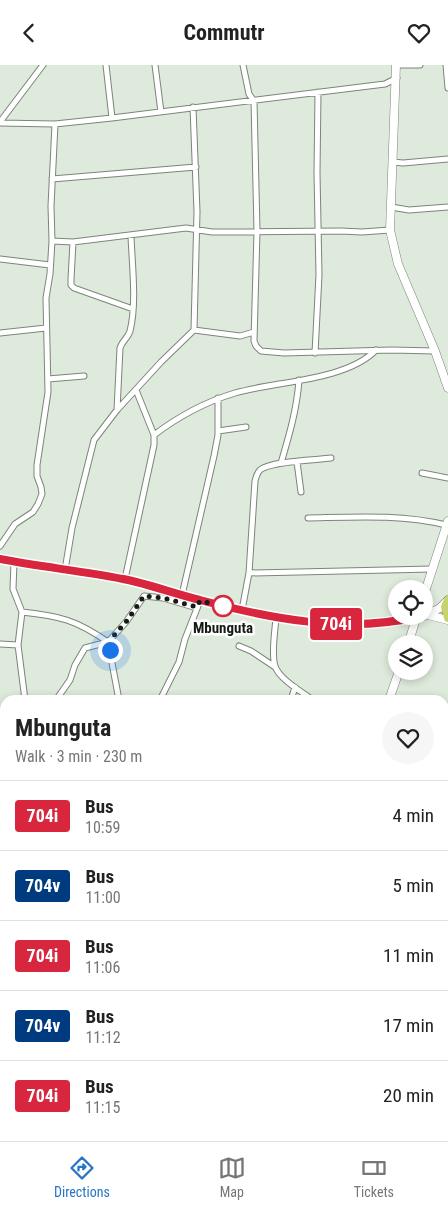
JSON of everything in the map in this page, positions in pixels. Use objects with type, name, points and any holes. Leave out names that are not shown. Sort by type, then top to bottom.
[{"type":"main road","points":[[448,600],[445,607],[448,619]]},
{"type":"street","points":[[0,122],[43,65]]},
{"type":"street","points":[[106,65],[112,118]]},
{"type":"street","points":[[154,65],[161,112]]},
{"type":"street","points":[[243,65],[249,94],[254,101],[257,231],[254,341],[261,351],[284,353],[434,351]]},
{"type":"street","points":[[420,65],[396,65],[390,230],[398,264],[448,388]]},
{"type":"street","points":[[446,65],[448,89]]},
{"type":"street","points":[[0,122],[55,124],[112,118],[385,84],[396,77]]},
{"type":"street","points":[[385,84],[396,93]]},
{"type":"street","points":[[315,353],[319,275],[316,173],[318,92]]},
{"type":"street","points":[[65,570],[72,528],[92,447],[101,430],[161,361],[194,330],[197,212],[193,107]]},
{"type":"street","points":[[0,546],[15,524],[33,512],[42,495],[36,465],[48,391],[46,298],[52,241],[52,179],[55,124]]},
{"type":"street","points":[[393,162],[403,163],[448,159]]},
{"type":"street","points":[[52,179],[196,167]]},
{"type":"street","points":[[391,207],[409,210],[448,207]]},
{"type":"street","points":[[52,241],[73,242],[186,228],[196,231],[366,232],[390,230]]},
{"type":"street","points":[[117,410],[120,348],[129,334],[133,309],[131,236]]},
{"type":"street","points":[[73,242],[71,285],[74,288],[133,309]]},
{"type":"street","points":[[0,259],[50,265]]},
{"type":"street","points":[[0,333],[46,328]]},
{"type":"street","points":[[194,330],[240,335],[254,332]]},
{"type":"street","points":[[154,435],[181,416],[218,398],[267,385],[339,371],[365,359],[376,351]]},
{"type":"street","points":[[48,379],[84,376]]},
{"type":"street","points":[[281,463],[298,399],[299,380]]},
{"type":"street","points":[[125,579],[150,470],[154,435],[136,390]]},
{"type":"street","points":[[182,595],[208,485],[218,431],[218,398]]},
{"type":"street","points":[[218,431],[246,427]]},
{"type":"street","points":[[242,610],[249,573],[255,481],[261,469],[281,463],[330,458]]},
{"type":"street","points":[[297,462],[301,492]]},
{"type":"street","points":[[422,473],[448,478]]},
{"type":"street","points":[[308,518],[390,517],[447,523],[429,580]]},
{"type":"street","points":[[0,559],[125,579],[182,595],[199,604]]},
{"type":"street","points":[[14,562],[13,589],[22,612],[18,645],[24,695]]},
{"type":"street","points":[[249,573],[432,569]]},
{"type":"street","points":[[60,695],[70,681],[75,665],[85,648],[108,642],[126,622],[144,596],[242,610],[276,618],[306,622],[337,624],[388,621]]},
{"type":"street","points":[[433,611],[440,608],[448,600]]},
{"type":"street","points":[[162,695],[179,662],[185,639],[199,604]]},
{"type":"street","points":[[22,612],[69,619],[108,642],[118,695]]},
{"type":"street","points":[[433,617],[448,619]]},
{"type":"street","points":[[275,667],[276,618]]},
{"type":"street","points":[[0,644],[18,645]]},
{"type":"street","points":[[239,646],[252,651],[275,667],[294,687],[306,695]]},
{"type":"street","points":[[391,695],[395,680]]},
{"type":"street","points":[[292,695],[294,687]]},
{"type":"street","points":[[0,826],[0,860]]},
{"type":"bus line","name":"704i","points":[[0,559],[125,579],[200,601],[274,618],[337,624],[388,621]]},
{"type":"place","name":"Mbunguta","points":[[223,606]]},
{"type":"route","points":[[110,650],[108,642],[126,622],[144,596],[163,598],[197,607],[200,601],[223,606]]}]
